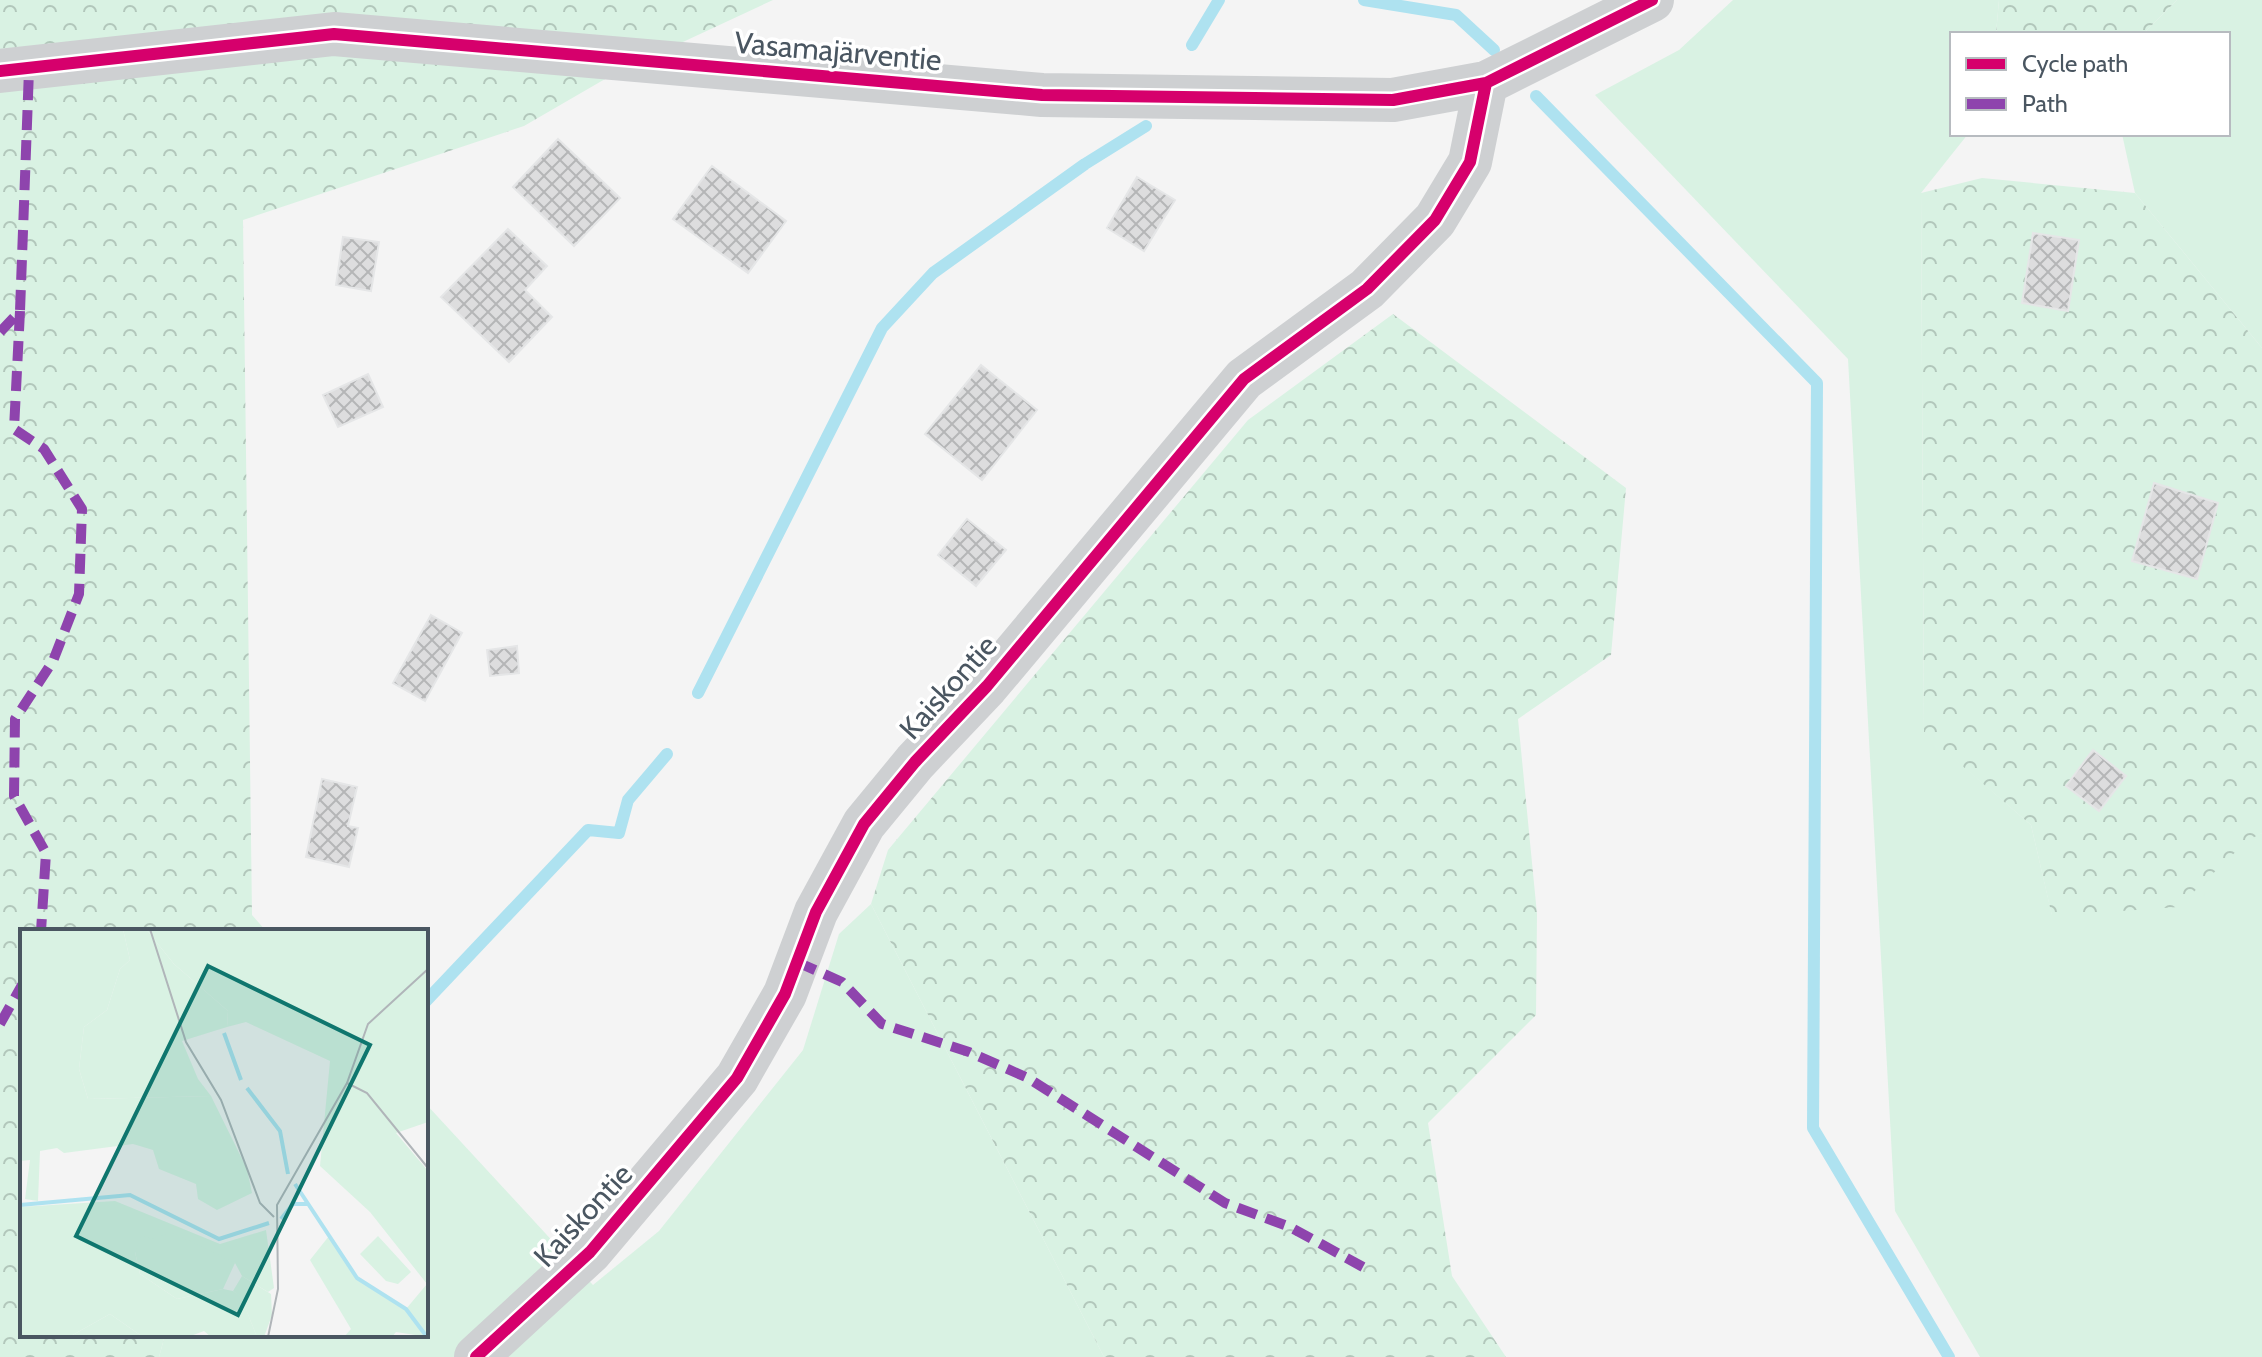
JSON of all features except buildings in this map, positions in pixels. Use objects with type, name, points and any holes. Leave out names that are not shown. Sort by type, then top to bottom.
[{"type":"street","name":"Vasamajärventie","points":[[0,71],[329,17],[1042,95],[1393,100],[1486,83],[1652,0]]},
{"type":"street","name":"Kaiskontie","points":[[476,1357],[590,1252],[737,1078],[785,994],[816,912],[864,824],[915,762],[987,686],[1244,379],[1367,289],[1435,220],[1470,162],[1486,83]]},
{"type":"green space","points":[[0,0],[773,0],[612,75],[524,126],[243,220],[252,915],[264,929],[20,929],[20,1337],[164,1337],[159,1357],[0,1357]]},
{"type":"green space","points":[[1733,0],[1999,0],[1996,32],[1950,32],[1950,136],[1966,136],[1921,193],[1924,732],[2031,825],[2052,915],[2262,833],[2262,1357],[1980,1357],[1895,1211],[1848,359],[1595,95],[1679,50]]},
{"type":"green space","points":[[1999,0],[2177,0],[2145,32],[1996,32]]},
{"type":"green space","points":[[2177,0],[2262,0],[2262,348],[2135,193],[2122,136],[2230,136],[2230,32],[2145,32]]},
{"type":"green space","points":[[1982,178],[2135,193],[2262,348],[2262,833],[2247,841],[2178,907],[2052,916],[2031,825],[1924,733],[1921,193]]},
{"type":"green space","points":[[1393,314],[1626,488],[1611,655],[1518,719],[1537,914],[1536,1015],[1428,1123],[1452,1276],[1506,1357],[1104,1357],[871,904],[888,850],[1248,420]]},
{"type":"green space","points":[[871,904],[1104,1357],[159,1357],[164,1337],[428,1337],[428,1106],[593,1285],[659,1231],[803,1050],[839,934]]},
{"type":"waterway","points":[[1192,45],[1219,0]]},
{"type":"waterway","points":[[1364,0],[1456,15],[1494,50]]},
{"type":"waterway","points":[[1536,96],[1817,383],[1813,1128],[1949,1357]]},
{"type":"waterway","points":[[698,693],[882,328],[933,273],[1085,164],[1146,126]]},
{"type":"waterway","points":[[428,999],[588,830],[619,833],[628,800],[667,754]]},
{"type":"marked path","points":[[0,332],[20,311],[29,70]]},
{"type":"marked path","points":[[20,311],[14,429],[44,449],[82,509],[79,594],[53,661],[15,719],[14,796],[46,853],[41,929]]},
{"type":"marked path","points":[[797,962],[842,982],[882,1024],[969,1052],[1028,1078],[1225,1203],[1290,1227],[1363,1267]]},
{"type":"marked path","points":[[0,1024],[20,989]]},
{"type":"cycle path","points":[[0,71],[334,34],[1042,95],[1393,100],[1486,83],[1652,0]]},
{"type":"cycle path","points":[[476,1357],[590,1252],[737,1078],[785,994],[816,912],[864,824],[915,762],[987,686],[1244,379],[1367,289],[1435,220],[1470,162],[1486,83]]}]
